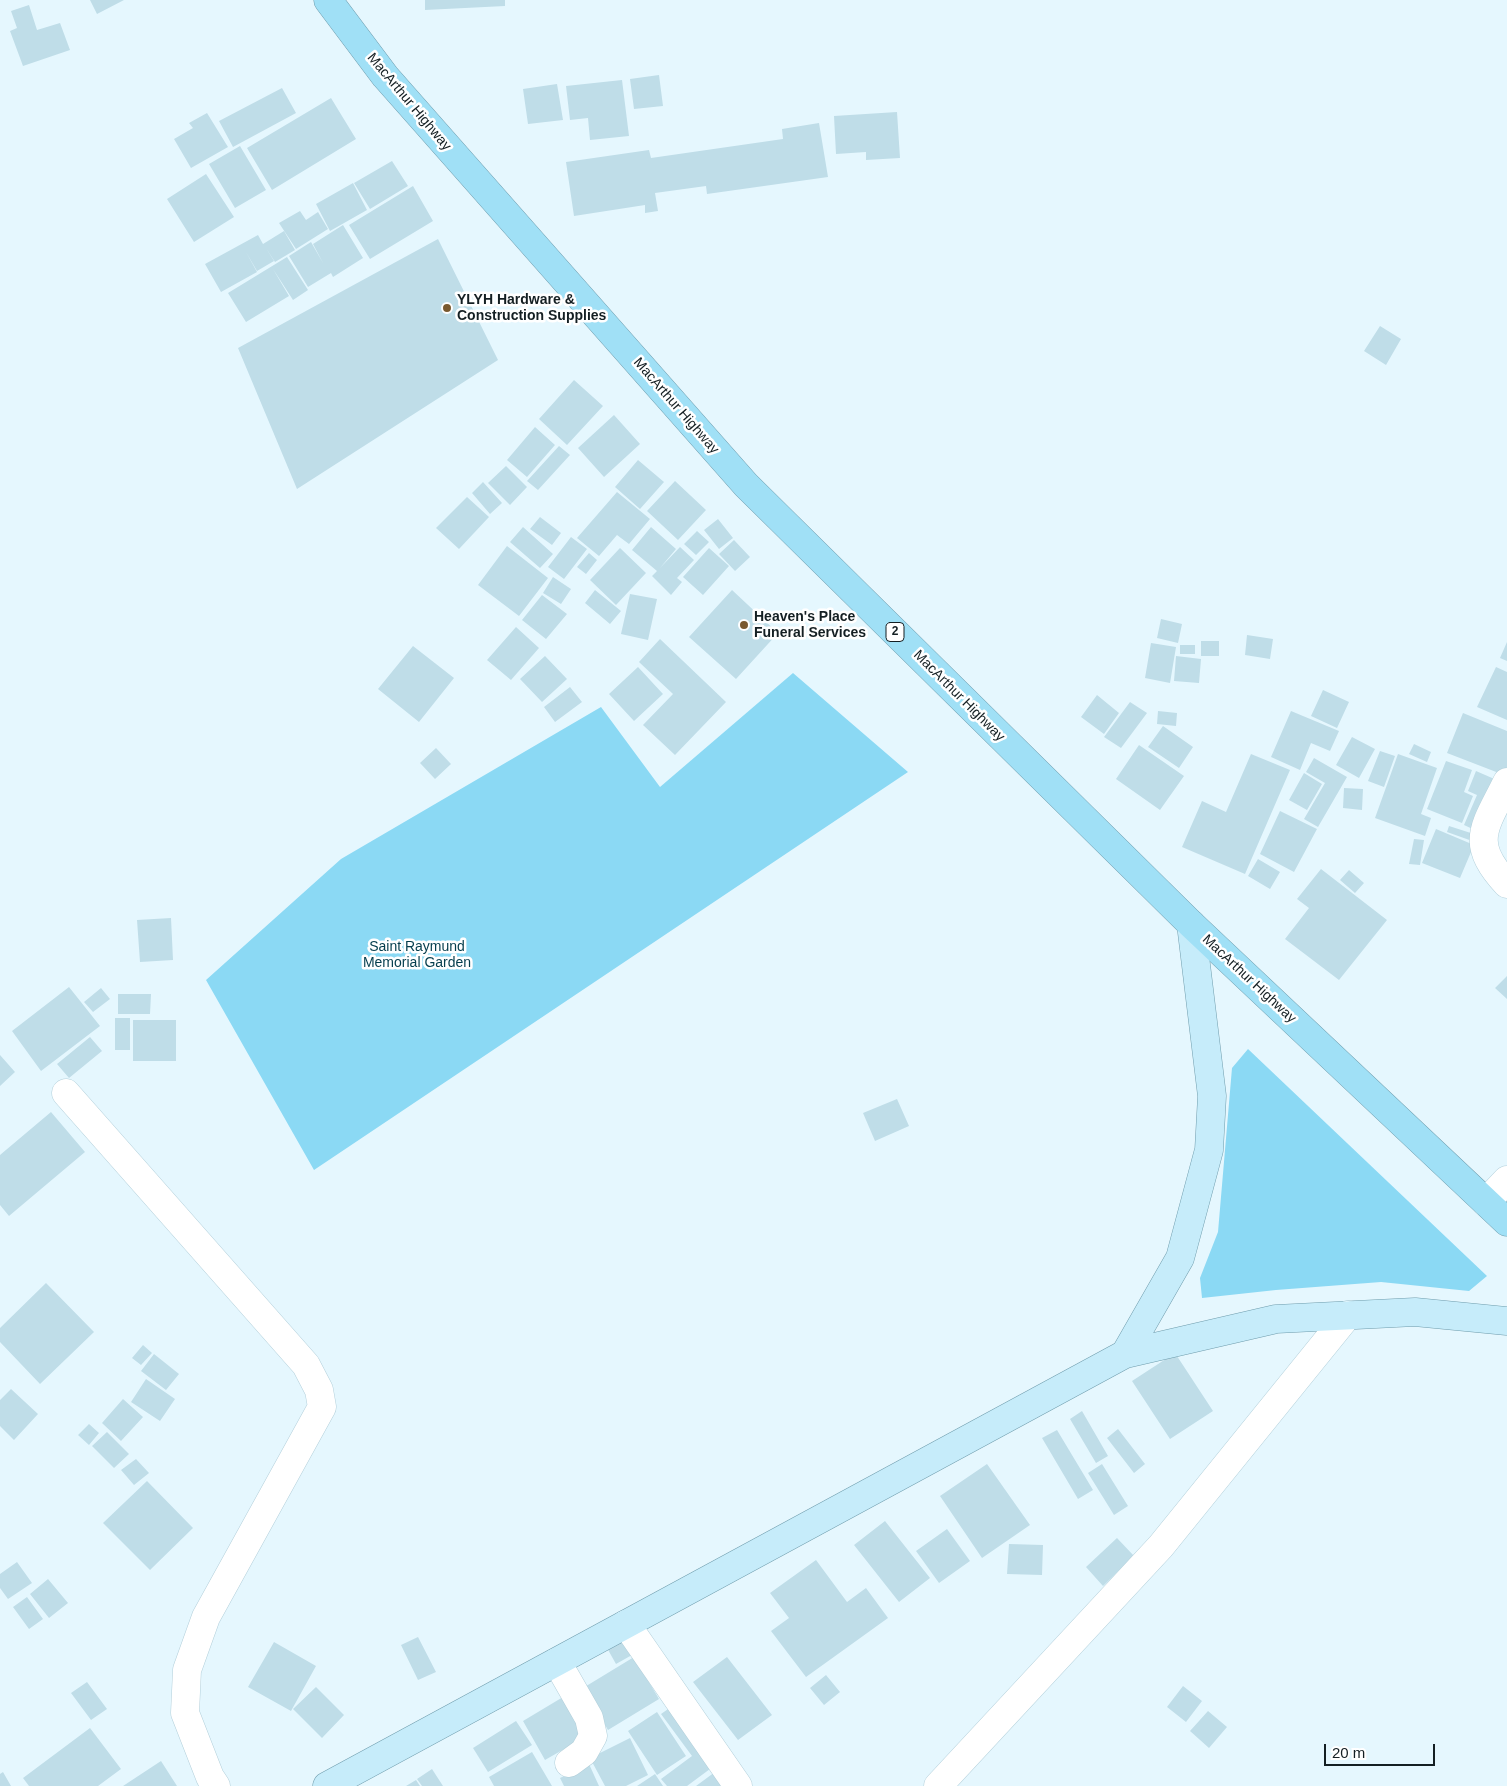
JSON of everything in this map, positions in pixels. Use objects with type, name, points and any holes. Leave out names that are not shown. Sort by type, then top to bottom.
[{"type":"highway","name":"MacArthur Highway","points":[[328,0],[385,76],[746,486],[1190,924],[1507,1222]]},
{"type":"main road","points":[[1125,1354],[1180,1258],[1209,1150],[1212,1096],[1190,924]]},
{"type":"main road","points":[[327,1786],[1125,1354],[1276,1319],[1415,1312],[1507,1321]]},
{"type":"street","points":[[1507,782],[1484,829],[1484,849],[1493,868],[1507,884]]},
{"type":"street","points":[[66,1093],[306,1365],[319,1390],[322,1407],[206,1617],[187,1670],[185,1714],[210,1777],[216,1786]]},
{"type":"street","points":[[1486,1202],[1507,1180]]},
{"type":"street","points":[[938,1786],[1161,1546],[1348,1315]]},
{"type":"street","points":[[626,1624],[738,1786]]},
{"type":"street","points":[[557,1662],[589,1718],[594,1736],[584,1752],[569,1763]]},
{"type":"green space","name":"Saint Raymund Memorial Garden","points":[[793,673],[908,772],[314,1170],[206,980],[341,859],[601,707],[660,787]]},
{"type":"green space","points":[[1248,1049],[1487,1276],[1469,1291],[1381,1282],[1202,1298],[1200,1278],[1218,1232],[1232,1068]]},
{"type":"building","points":[[90,0],[124,0],[97,14]]},
{"type":"building","points":[[425,0],[505,0],[505,6],[425,10]]},
{"type":"building","points":[[29,5],[37,30],[60,23],[70,50],[23,66],[10,31],[17,28],[11,11]]},
{"type":"building","points":[[659,75],[663,106],[634,109],[630,79]]},
{"type":"building","points":[[622,80],[629,136],[590,140],[588,118],[570,120],[566,86]]},
{"type":"building","points":[[557,84],[563,120],[528,124],[523,89]]},
{"type":"building","points":[[282,88],[296,113],[233,147],[219,121]]},
{"type":"building","points":[[331,98],[356,139],[272,190],[247,148]]},
{"type":"building","points":[[897,112],[900,158],[866,160],[866,152],[836,154],[834,116]]},
{"type":"building","points":[[207,113],[228,147],[191,168],[174,139],[193,128],[189,123]]},
{"type":"building","points":[[819,123],[828,177],[707,194],[706,186],[655,193],[658,211],[645,213],[645,205],[574,216],[566,162],[649,150],[651,158],[783,139],[782,129]]},
{"type":"building","points":[[240,146],[266,190],[235,208],[209,164]]},
{"type":"building","points":[[392,161],[408,186],[370,209],[354,183]]},
{"type":"building","points":[[206,174],[234,217],[194,242],[167,199]]},
{"type":"building","points":[[353,183],[367,210],[330,231],[316,204]]},
{"type":"building","points":[[413,186],[433,221],[370,259],[349,225]]},
{"type":"building","points":[[300,211],[306,220],[318,212],[328,229],[296,249],[279,223]]},
{"type":"building","points":[[343,225],[363,258],[333,277],[331,273],[308,287],[289,256],[311,242],[323,263],[313,244]]},
{"type":"building","points":[[284,231],[295,250],[275,262],[266,248],[274,261],[257,271],[246,252],[257,272],[221,292],[205,264],[258,235],[263,244]]},
{"type":"building","points":[[438,239],[498,360],[297,489],[238,348]]},
{"type":"building","points":[[287,257],[308,290],[293,300],[273,269],[289,296],[246,322],[228,293]]},
{"type":"building","points":[[1380,326],[1401,339],[1386,365],[1364,351]]},
{"type":"building","points":[[574,380],[603,406],[567,445],[539,419]]},
{"type":"building","points":[[614,415],[640,444],[604,477],[578,448]]},
{"type":"building","points":[[535,427],[555,445],[527,477],[507,460]]},
{"type":"building","points":[[559,446],[570,455],[538,490],[527,481]]},
{"type":"building","points":[[638,460],[664,482],[640,509],[615,487]]},
{"type":"building","points":[[506,466],[527,487],[510,505],[488,483]]},
{"type":"building","points":[[675,481],[706,510],[678,540],[647,511]]},
{"type":"building","points":[[483,482],[502,503],[490,514],[472,493]]},
{"type":"building","points":[[617,492],[650,519],[629,544],[617,535],[599,556],[577,538]]},
{"type":"building","points":[[467,497],[489,517],[459,549],[436,528]]},
{"type":"building","points":[[540,517],[561,533],[552,545],[530,529]]},
{"type":"building","points":[[718,519],[733,538],[719,549],[704,530]]},
{"type":"building","points":[[523,527],[553,554],[540,568],[510,542]]},
{"type":"building","points":[[651,527],[676,549],[660,568],[680,547],[694,560],[677,578],[682,582],[671,595],[652,576],[657,571],[632,550]]},
{"type":"building","points":[[697,531],[709,542],[696,555],[684,544]]},
{"type":"building","points":[[571,537],[587,549],[564,579],[548,567]]},
{"type":"building","points":[[734,540],[750,557],[735,571],[719,554]]},
{"type":"building","points":[[507,546],[548,578],[519,616],[478,585]]},
{"type":"building","points":[[620,548],[646,573],[616,605],[590,580]]},
{"type":"building","points":[[709,548],[729,566],[703,595],[683,577]]},
{"type":"building","points":[[589,553],[597,560],[586,574],[577,567]]},
{"type":"building","points":[[553,577],[571,589],[561,604],[543,593]]},
{"type":"building","points":[[595,590],[621,611],[610,624],[585,603]]},
{"type":"building","points":[[732,590],[778,633],[736,679],[689,637]]},
{"type":"building","points":[[630,594],[657,599],[648,640],[621,634]]},
{"type":"building","points":[[542,595],[567,614],[546,639],[522,620]]},
{"type":"building","points":[[1161,619],[1182,624],[1178,643],[1157,638]]},
{"type":"building","points":[[516,627],[539,648],[511,680],[487,660]]},
{"type":"building","points":[[1247,635],[1273,639],[1270,659],[1245,655]]},
{"type":"building","points":[[660,639],[726,702],[675,755],[643,725],[673,694],[639,662]]},
{"type":"building","points":[[1201,641],[1219,641],[1219,656],[1201,656]]},
{"type":"building","points":[[1507,642],[1507,661],[1500,658]]},
{"type":"building","points":[[1151,643],[1176,647],[1170,683],[1145,678]]},
{"type":"building","points":[[1180,645],[1195,645],[1195,654],[1180,654]]},
{"type":"building","points":[[413,646],[454,678],[419,722],[378,689]]},
{"type":"building","points":[[545,656],[567,679],[542,702],[520,679]]},
{"type":"building","points":[[1176,656],[1201,659],[1199,683],[1174,681]]},
{"type":"building","points":[[638,667],[663,694],[634,721],[609,694]]},
{"type":"building","points":[[1496,667],[1507,672],[1507,720],[1477,707]]},
{"type":"building","points":[[570,687],[582,702],[555,722],[544,707]]},
{"type":"building","points":[[1323,690],[1349,702],[1337,728],[1311,716]]},
{"type":"building","points":[[1097,695],[1119,713],[1104,734],[1081,717]]},
{"type":"building","points":[[1130,702],[1147,713],[1121,748],[1104,737]]},
{"type":"building","points":[[1158,711],[1177,713],[1176,726],[1157,724]]},
{"type":"building","points":[[1291,711],[1339,731],[1330,751],[1311,743],[1300,770],[1271,757]]},
{"type":"building","points":[[1463,713],[1507,731],[1507,767],[1504,775],[1447,753]]},
{"type":"building","points":[[1163,726],[1193,747],[1179,768],[1148,747]]},
{"type":"building","points":[[1352,737],[1375,749],[1359,778],[1336,765]]},
{"type":"building","points":[[1414,744],[1431,752],[1427,762],[1409,754]]},
{"type":"building","points":[[1139,745],[1184,776],[1160,810],[1116,779]]},
{"type":"building","points":[[436,748],[451,764],[435,779],[420,763]]},
{"type":"building","points":[[1380,751],[1395,756],[1384,787],[1368,781]]},
{"type":"building","points":[[1251,754],[1290,770],[1245,874],[1182,847],[1202,801],[1226,812]]},
{"type":"building","points":[[1398,754],[1437,768],[1421,814],[1431,818],[1425,836],[1375,818]]},
{"type":"building","points":[[1314,758],[1347,777],[1318,827],[1304,819],[1325,783],[1306,772]]},
{"type":"building","points":[[1446,761],[1472,770],[1464,792],[1473,796],[1462,823],[1427,809]]},
{"type":"building","points":[[1476,771],[1499,781],[1477,831],[1464,825],[1477,795],[1468,791]]},
{"type":"building","points":[[1304,773],[1322,784],[1307,810],[1289,800]]},
{"type":"building","points":[[1344,788],[1363,789],[1362,810],[1343,808]]},
{"type":"building","points":[[1280,811],[1317,829],[1294,872],[1260,854]]},
{"type":"building","points":[[1449,826],[1477,835],[1475,842],[1447,832]]},
{"type":"building","points":[[1436,829],[1474,845],[1460,878],[1422,863]]},
{"type":"building","points":[[1414,839],[1424,840],[1420,865],[1409,864]]},
{"type":"building","points":[[1258,859],[1280,872],[1270,889],[1248,876]]},
{"type":"building","points":[[1321,869],[1387,920],[1339,980],[1285,939],[1309,908],[1297,899]]},
{"type":"building","points":[[1349,870],[1364,883],[1355,893],[1340,880]]},
{"type":"building","points":[[171,918],[173,960],[140,962],[137,920]]},
{"type":"building","points":[[1507,976],[1507,999],[1495,988]]},
{"type":"building","points":[[69,987],[100,1026],[41,1071],[12,1031]]},
{"type":"building","points":[[101,988],[110,999],[93,1012],[84,1002]]},
{"type":"building","points":[[118,994],[151,994],[150,1014],[118,1014]]},
{"type":"building","points":[[115,1018],[130,1018],[130,1050],[115,1050]]},
{"type":"building","points":[[133,1020],[176,1020],[176,1061],[133,1061]]},
{"type":"building","points":[[90,1037],[102,1051],[69,1078],[57,1064]]},
{"type":"building","points":[[0,1055],[15,1072],[0,1086]]},
{"type":"building","points":[[897,1099],[909,1126],[875,1141],[863,1113]]},
{"type":"building","points":[[51,1112],[85,1152],[9,1216],[0,1205],[0,1155]]},
{"type":"building","points":[[46,1283],[94,1332],[40,1384],[0,1342],[0,1328]]},
{"type":"building","points":[[143,1345],[152,1353],[141,1365],[132,1358]]},
{"type":"building","points":[[1175,1353],[1213,1411],[1170,1439],[1132,1381]]},
{"type":"building","points":[[154,1354],[179,1374],[166,1390],[141,1371]]},
{"type":"building","points":[[146,1379],[175,1399],[160,1421],[131,1402]]},
{"type":"building","points":[[11,1389],[38,1414],[14,1440],[0,1426],[0,1400]]},
{"type":"building","points":[[123,1399],[143,1417],[121,1441],[102,1423]]},
{"type":"building","points":[[1082,1411],[1108,1456],[1096,1463],[1070,1419]]},
{"type":"building","points":[[89,1424],[99,1433],[89,1445],[78,1435]]},
{"type":"building","points":[[1118,1429],[1145,1464],[1134,1473],[1107,1438]]},
{"type":"building","points":[[1057,1430],[1093,1490],[1078,1499],[1042,1438]]},
{"type":"building","points":[[107,1432],[129,1454],[114,1468],[92,1446]]},
{"type":"building","points":[[136,1459],[149,1473],[134,1485],[121,1470]]},
{"type":"building","points":[[987,1464],[1030,1525],[982,1558],[940,1496]]},
{"type":"building","points":[[1102,1464],[1128,1506],[1114,1515],[1088,1473]]},
{"type":"building","points":[[147,1481],[193,1528],[150,1570],[103,1523]]},
{"type":"building","points":[[885,1521],[930,1578],[899,1602],[854,1545]]},
{"type":"building","points":[[947,1529],[970,1561],[939,1583],[916,1551]]},
{"type":"building","points":[[1117,1538],[1134,1556],[1103,1586],[1086,1567]]},
{"type":"building","points":[[1009,1544],[1043,1545],[1042,1575],[1007,1574]]},
{"type":"building","points":[[816,1560],[847,1602],[866,1588],[888,1618],[806,1677],[771,1631],[789,1618],[770,1593]]},
{"type":"building","points":[[17,1562],[32,1583],[8,1599],[0,1588],[0,1574]]},
{"type":"building","points":[[48,1579],[68,1603],[49,1618],[30,1594]]},
{"type":"building","points":[[27,1597],[43,1619],[29,1629],[13,1607]]},
{"type":"building","points":[[418,1637],[436,1672],[418,1680],[401,1645]]},
{"type":"building","points":[[623,1640],[632,1655],[616,1664],[607,1648]]},
{"type":"building","points":[[274,1642],[316,1666],[291,1711],[248,1687]]},
{"type":"building","points":[[634,1657],[659,1699],[608,1730],[583,1688]]},
{"type":"building","points":[[727,1657],[772,1715],[738,1740],[693,1682]]},
{"type":"building","points":[[826,1675],[840,1692],[824,1705],[810,1688]]},
{"type":"building","points":[[87,1682],[107,1709],[91,1720],[71,1693]]},
{"type":"building","points":[[1183,1686],[1202,1701],[1186,1722],[1167,1707]]},
{"type":"building","points":[[316,1687],[344,1715],[322,1738],[293,1709]]},
{"type":"building","points":[[563,1697],[585,1737],[545,1760],[523,1721]]},
{"type":"building","points":[[671,1707],[714,1766],[687,1786],[667,1786],[661,1779],[692,1756],[661,1714]]},
{"type":"building","points":[[1208,1711],[1227,1727],[1209,1748],[1190,1731]]},
{"type":"building","points":[[657,1712],[686,1756],[657,1775],[628,1731]]},
{"type":"building","points":[[516,1721],[532,1745],[488,1772],[473,1748]]},
{"type":"building","points":[[90,1728],[121,1769],[98,1786],[29,1786],[23,1778]]},
{"type":"building","points":[[630,1738],[648,1775],[626,1786],[605,1786],[590,1758]]},
{"type":"building","points":[[532,1752],[552,1786],[494,1786],[489,1777]]},
{"type":"building","points":[[161,1761],[177,1786],[123,1786]]},
{"type":"building","points":[[589,1764],[599,1786],[564,1786],[560,1778]]},
{"type":"building","points":[[432,1769],[443,1786],[422,1786],[417,1779]]},
{"type":"building","points":[[3,1772],[11,1786],[0,1786],[0,1774]]},
{"type":"building","points":[[715,1772],[725,1786],[696,1786]]},
{"type":"building","points":[[655,1774],[663,1786],[637,1786]]},
{"type":"building","points":[[416,1780],[420,1786],[406,1786]]},
{"type":"place","name":"YLYH Hardware & Construction Supplies","points":[[447,308]]},
{"type":"place","name":"Heaven's Place Funeral Services","points":[[744,625]]}]
